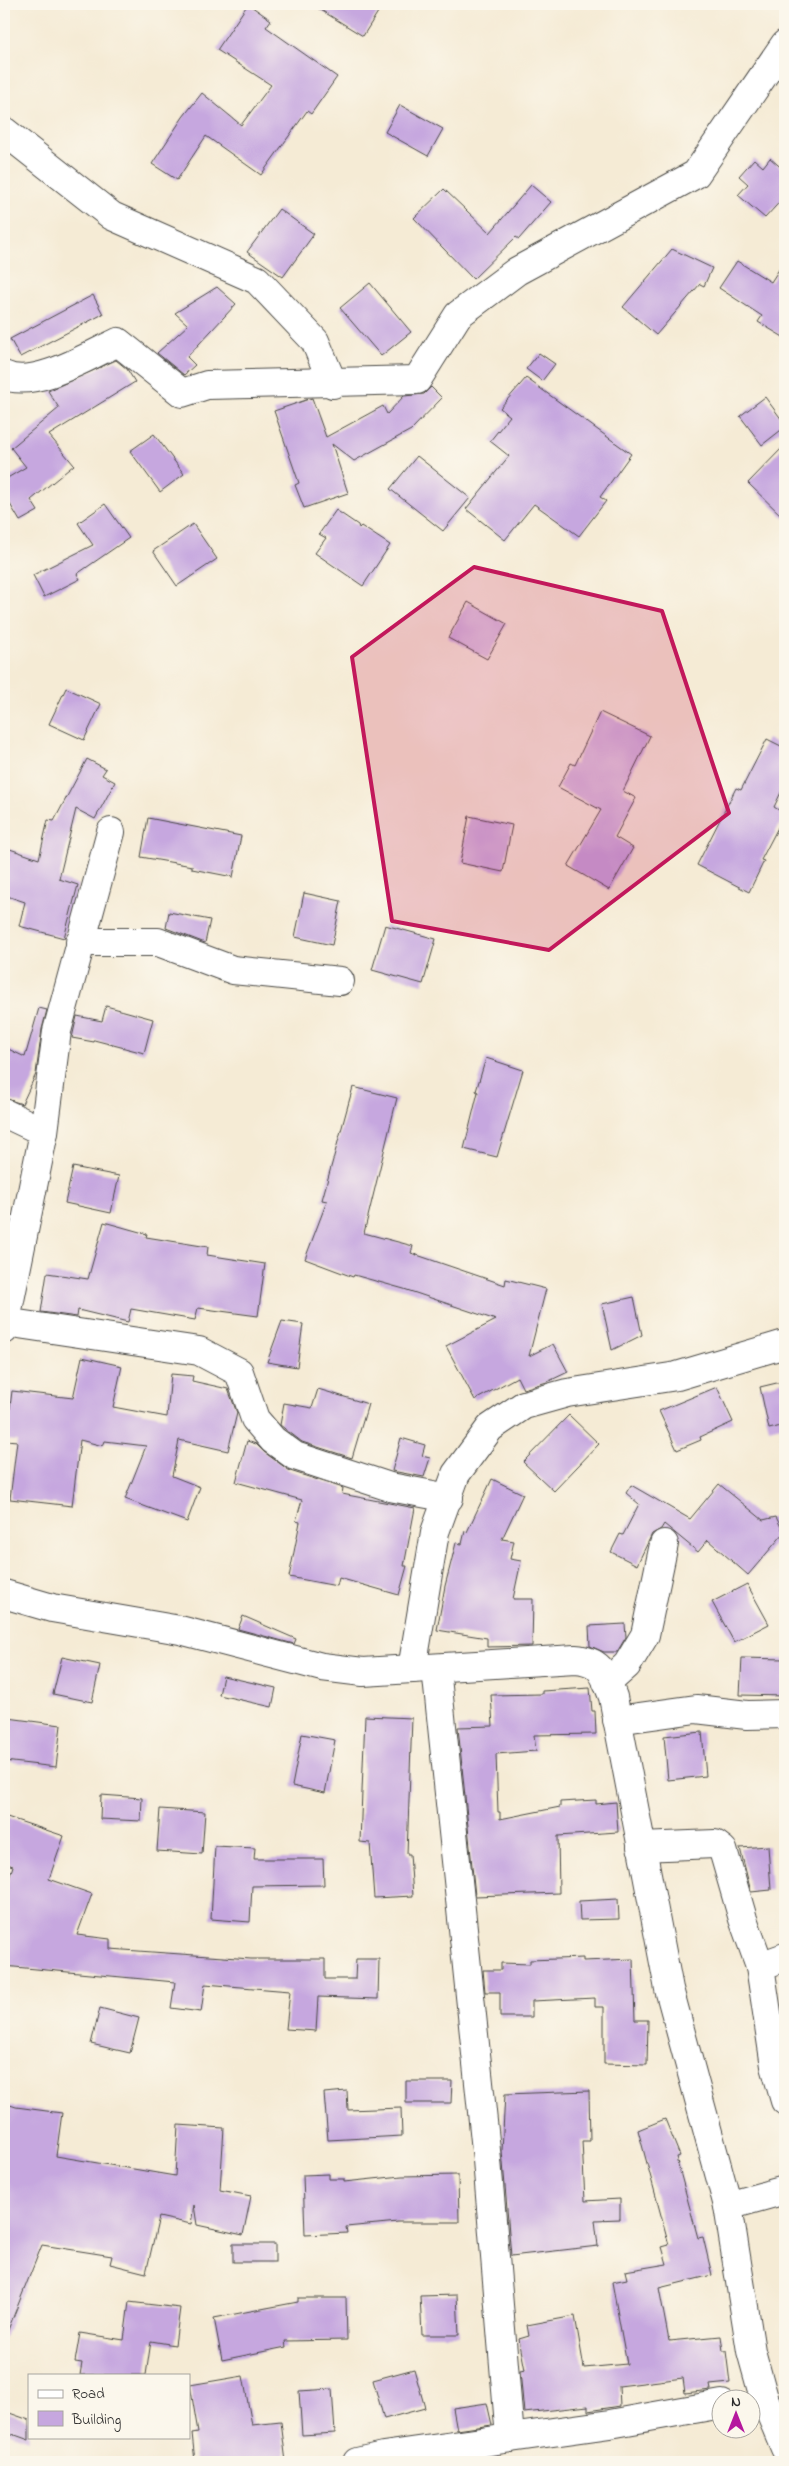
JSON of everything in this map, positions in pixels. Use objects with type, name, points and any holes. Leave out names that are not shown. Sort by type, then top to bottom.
[{"type":"street","points":[[4,375],[12,379],[47,375],[118,342],[182,393],[207,385],[293,382],[333,384],[417,380],[458,314],[517,271],[696,174],[785,44]]},
{"type":"street","points":[[4,131],[112,216],[257,280],[314,341],[333,384]]},
{"type":"street","points":[[111,832],[57,1031],[44,1132],[5,1326],[199,1351],[239,1372],[255,1419],[272,1440],[294,1456],[390,1487],[449,1498]]},
{"type":"street","points":[[80,942],[158,942],[232,970],[340,981]]},
{"type":"street","points":[[4,1113],[44,1132]]},
{"type":"street","points":[[510,2438],[488,2160],[424,1669],[435,1532],[449,1498],[456,1474],[490,1428],[524,1405],[567,1394],[677,1376],[785,1344]]},
{"type":"street","points":[[607,1683],[627,1665],[645,1635],[664,1544]]},
{"type":"street","points":[[4,1594],[52,1608],[180,1630],[322,1667],[364,1672],[585,1660],[596,1664],[603,1673],[613,1697],[669,1988],[728,2206],[751,2352],[785,2448]]},
{"type":"street","points":[[617,1720],[696,1709],[747,1715],[785,1714]]},
{"type":"street","points":[[641,1847],[715,1844],[723,1850],[743,1920],[773,1962],[776,2066],[785,2101]]},
{"type":"street","points":[[728,2206],[785,2190]]},
{"type":"street","points":[[357,2462],[384,2456],[610,2424],[712,2406]]},
{"type":"highlighted area","points":[[474,567],[662,611],[729,813],[549,950],[392,921],[352,657]]},
{"type":"building","points":[[248,4],[271,20],[266,27],[337,77],[311,114],[307,111],[261,175],[206,136],[177,180],[152,164],[183,117],[202,93],[241,125],[271,85],[217,50]]},
{"type":"building","points":[[311,4],[383,4],[363,36]]},
{"type":"building","points":[[400,105],[443,129],[428,156],[385,132]]},
{"type":"building","points":[[770,158],[785,171],[785,196],[765,218],[738,195],[748,184],[739,176],[754,159],[763,167]]},
{"type":"building","points":[[531,185],[551,202],[519,239],[516,237],[473,279],[414,218],[444,189],[490,233]]},
{"type":"building","points":[[279,209],[314,234],[283,277],[247,252]]},
{"type":"building","points":[[672,249],[712,268],[704,286],[700,284],[656,335],[623,307]]},
{"type":"building","points":[[785,260],[785,338],[758,322],[762,316],[719,288],[737,261],[771,282]]},
{"type":"building","points":[[370,283],[411,332],[381,356],[340,308]]},
{"type":"building","points":[[217,287],[236,304],[187,357],[195,365],[184,375],[157,353],[188,325],[175,313]]},
{"type":"building","points":[[93,295],[103,314],[20,357],[10,339]]},
{"type":"building","points":[[539,353],[555,364],[542,381],[526,369]]},
{"type":"building","points":[[116,360],[127,369],[135,382],[49,435],[74,465],[31,500],[38,511],[20,521],[4,494],[4,480],[26,467],[11,448],[59,408],[48,391]]},
{"type":"building","points":[[526,378],[631,454],[600,497],[606,501],[579,536],[534,504],[505,540],[466,509],[509,456],[490,441],[510,416],[500,408]]},
{"type":"building","points":[[431,387],[442,398],[411,430],[354,461],[332,444],[348,493],[304,508],[295,485],[299,483],[274,411],[312,398],[326,437],[383,406],[387,414],[404,396],[424,394]]},
{"type":"building","points":[[765,397],[785,424],[785,427],[762,445],[740,416]]},
{"type":"building","points":[[154,434],[184,474],[160,492],[130,451]]},
{"type":"building","points":[[785,445],[785,519],[748,483]]},
{"type":"building","points":[[417,456],[470,498],[443,531],[390,489]]},
{"type":"building","points":[[105,504],[129,538],[77,574],[80,579],[44,597],[33,575],[93,545],[78,523]]},
{"type":"building","points":[[336,510],[358,525],[359,528],[361,526],[390,545],[363,586],[315,553],[326,538],[319,534]]},
{"type":"building","points":[[193,524],[217,559],[177,586],[153,551]]},
{"type":"building","points":[[468,602],[507,624],[487,659],[448,638]]},
{"type":"building","points":[[66,688],[101,704],[84,740],[49,724]]},
{"type":"building","points":[[600,712],[650,736],[623,791],[636,798],[615,837],[633,848],[609,890],[568,866],[601,810],[558,787],[571,763],[575,765]]},
{"type":"building","points":[[767,739],[785,748],[785,784],[774,807],[785,814],[761,860],[764,861],[749,892],[697,865],[736,788],[741,790]]},
{"type":"building","points":[[87,759],[106,769],[102,775],[115,782],[95,819],[76,809],[59,879],[78,885],[64,938],[19,926],[25,902],[4,895],[4,847],[39,859],[48,820],[54,821]]},
{"type":"building","points":[[469,816],[512,825],[503,872],[460,863]]},
{"type":"building","points":[[148,818],[241,836],[233,877],[192,869],[192,866],[141,857]]},
{"type":"building","points":[[304,893],[341,901],[332,945],[295,937]]},
{"type":"building","points":[[169,912],[210,920],[205,943],[166,928]]},
{"type":"building","points":[[385,925],[436,939],[423,984],[372,970]]},
{"type":"building","points":[[106,1006],[153,1019],[144,1053],[94,1040],[94,1042],[72,1038],[77,1016],[102,1021]]},
{"type":"building","points":[[39,1008],[47,1010],[42,1029],[36,1074],[22,1104],[4,1098],[4,1047],[25,1057]]},
{"type":"building","points":[[486,1058],[523,1070],[497,1157],[464,1149],[478,1092],[476,1091]]},
{"type":"building","points":[[353,1087],[397,1098],[364,1233],[413,1246],[411,1253],[505,1285],[506,1279],[546,1289],[529,1356],[553,1344],[568,1372],[547,1382],[523,1389],[517,1377],[475,1400],[446,1346],[496,1320],[404,1289],[354,1275],[353,1277],[305,1259],[327,1201],[322,1200]]},
{"type":"building","points":[[73,1167],[119,1176],[111,1213],[65,1203]]},
{"type":"building","points":[[104,1222],[147,1234],[146,1237],[208,1247],[207,1255],[265,1264],[258,1316],[198,1308],[195,1320],[131,1309],[128,1322],[78,1310],[77,1317],[41,1312],[47,1273],[88,1279]]},
{"type":"building","points":[[634,1297],[642,1335],[612,1350],[602,1304]]},
{"type":"building","points":[[282,1321],[303,1324],[297,1367],[267,1362]]},
{"type":"building","points":[[82,1357],[122,1366],[113,1407],[167,1417],[171,1374],[193,1376],[192,1381],[228,1389],[237,1413],[228,1451],[179,1440],[172,1476],[200,1487],[187,1522],[125,1499],[146,1446],[105,1441],[103,1446],[80,1440],[72,1506],[10,1499],[17,1441],[6,1440],[12,1391],[73,1398]]},
{"type":"building","points":[[785,1381],[785,1425],[769,1429],[760,1387]]},
{"type":"building","points":[[717,1387],[733,1422],[700,1437],[701,1440],[677,1450],[659,1411]]},
{"type":"building","points":[[318,1389],[368,1404],[352,1458],[302,1442],[280,1425],[284,1403],[312,1408]]},
{"type":"building","points":[[569,1415],[599,1444],[554,1491],[523,1462]]},
{"type":"building","points":[[401,1438],[425,1445],[422,1456],[430,1458],[424,1477],[392,1471]]},
{"type":"building","points":[[247,1441],[256,1444],[290,1471],[343,1488],[342,1494],[415,1508],[404,1566],[407,1566],[399,1595],[339,1578],[337,1586],[289,1577],[300,1522],[296,1521],[302,1500],[236,1482]]},
{"type":"building","points":[[492,1479],[523,1494],[502,1539],[514,1541],[510,1559],[521,1561],[513,1599],[533,1599],[532,1646],[487,1647],[487,1638],[437,1630],[445,1586],[456,1543],[462,1544],[465,1531],[467,1532]]},
{"type":"building","points":[[719,1484],[763,1520],[776,1517],[784,1533],[748,1575],[708,1540],[698,1552],[664,1524],[661,1529],[652,1534],[637,1565],[611,1552],[620,1534],[623,1535],[639,1504],[626,1493],[631,1485],[690,1519]]},
{"type":"building","points":[[747,1584],[769,1624],[734,1642],[712,1602]]},
{"type":"building","points":[[243,1616],[296,1639],[294,1644],[238,1629]]},
{"type":"building","points":[[625,1624],[626,1637],[617,1652],[604,1652],[590,1646],[589,1626]]},
{"type":"building","points":[[62,1657],[100,1665],[92,1702],[53,1694]]},
{"type":"building","points":[[742,1658],[785,1659],[785,1696],[740,1695]]},
{"type":"building","points":[[223,1676],[276,1688],[272,1707],[219,1695]]},
{"type":"building","points":[[590,1688],[592,1711],[595,1711],[596,1734],[534,1735],[536,1751],[496,1754],[498,1812],[500,1812],[500,1819],[560,1807],[560,1802],[596,1800],[596,1804],[616,1802],[618,1832],[558,1836],[559,1893],[475,1896],[458,1727],[493,1726],[491,1695],[542,1694],[542,1691]]},
{"type":"building","points":[[365,1716],[412,1718],[407,1854],[410,1854],[413,1896],[374,1898],[370,1843],[360,1842]]},
{"type":"building","points":[[8,1718],[61,1725],[56,1767],[4,1761]]},
{"type":"building","points":[[702,1732],[706,1776],[668,1780],[664,1736]]},
{"type":"building","points":[[302,1734],[335,1740],[325,1793],[292,1786]]},
{"type":"building","points":[[101,1795],[142,1798],[141,1821],[100,1819]]},
{"type":"building","points":[[160,1809],[205,1812],[202,1854],[157,1851]]},
{"type":"building","points":[[4,1816],[64,1836],[49,1879],[92,1894],[77,1935],[110,1939],[110,1949],[251,1959],[325,1959],[325,1979],[355,1979],[356,1959],[379,1959],[378,1999],[318,1997],[316,2031],[286,2029],[290,1991],[205,1984],[201,2012],[171,2008],[175,1982],[4,1966],[4,1894],[13,1866],[4,1863]]},
{"type":"building","points":[[215,1846],[255,1848],[254,1859],[323,1859],[324,1885],[252,1886],[250,1922],[211,1919]]},
{"type":"building","points":[[768,1846],[771,1890],[751,1892],[740,1848]]},
{"type":"building","points":[[618,1899],[619,1919],[580,1920],[579,1901]]},
{"type":"building","points":[[583,1958],[583,1961],[633,1959],[635,2020],[648,2020],[647,2065],[604,2064],[604,2007],[595,2007],[595,1998],[532,2001],[532,2017],[500,2017],[500,1992],[485,1992],[483,1970],[501,1970],[501,1963],[530,1964],[530,1960]]},
{"type":"building","points":[[100,2008],[139,2018],[130,2053],[91,2044]]},
{"type":"building","points":[[406,2081],[452,2081],[451,2103],[406,2103]]},
{"type":"building","points":[[347,2091],[348,2110],[401,2108],[402,2136],[328,2140],[324,2093]]},
{"type":"building","points":[[589,2091],[590,2141],[582,2141],[585,2201],[620,2199],[620,2219],[595,2220],[598,2246],[511,2256],[502,2151],[505,2094]]},
{"type":"building","points":[[4,2103],[16,2107],[62,2113],[56,2156],[175,2176],[178,2125],[224,2128],[220,2190],[251,2196],[243,2235],[197,2225],[194,2205],[191,2224],[159,2217],[146,2273],[110,2264],[112,2256],[42,2245],[4,2340]]},
{"type":"building","points":[[665,2119],[680,2156],[676,2157],[698,2238],[703,2237],[712,2275],[659,2288],[669,2341],[721,2336],[723,2351],[726,2351],[730,2383],[710,2385],[711,2390],[685,2393],[683,2378],[619,2386],[620,2406],[588,2411],[588,2406],[524,2413],[520,2371],[525,2370],[519,2339],[529,2336],[527,2325],[575,2316],[584,2368],[627,2364],[612,2282],[627,2279],[625,2271],[667,2264],[662,2247],[669,2245],[638,2130]]},
{"type":"building","points":[[329,2174],[329,2179],[344,2179],[344,2182],[402,2176],[458,2175],[459,2222],[398,2222],[346,2227],[347,2233],[305,2235],[303,2175]]},
{"type":"building","points":[[233,2244],[275,2244],[275,2262],[233,2262]]},
{"type":"building","points":[[457,2295],[459,2335],[422,2335],[420,2296]]},
{"type":"building","points":[[298,2298],[346,2298],[347,2340],[285,2341],[286,2347],[222,2360],[214,2318],[298,2302]]},
{"type":"building","points":[[129,2302],[180,2308],[175,2345],[151,2341],[146,2374],[80,2374],[82,2363],[75,2362],[80,2333],[124,2340]]},
{"type":"building","points":[[414,2369],[425,2408],[384,2419],[373,2380]]},
{"type":"building","points":[[243,2376],[252,2425],[281,2422],[286,2462],[195,2462],[192,2433],[198,2432],[190,2385]]},
{"type":"building","points":[[332,2389],[335,2433],[302,2435],[299,2391]]},
{"type":"building","points":[[487,2403],[492,2425],[457,2430],[453,2408]]},
{"type":"building","points":[[4,2411],[28,2420],[29,2440],[4,2431]]},
{"type":"building","points":[[497,2456],[499,2462],[464,2462],[463,2460]]}]
